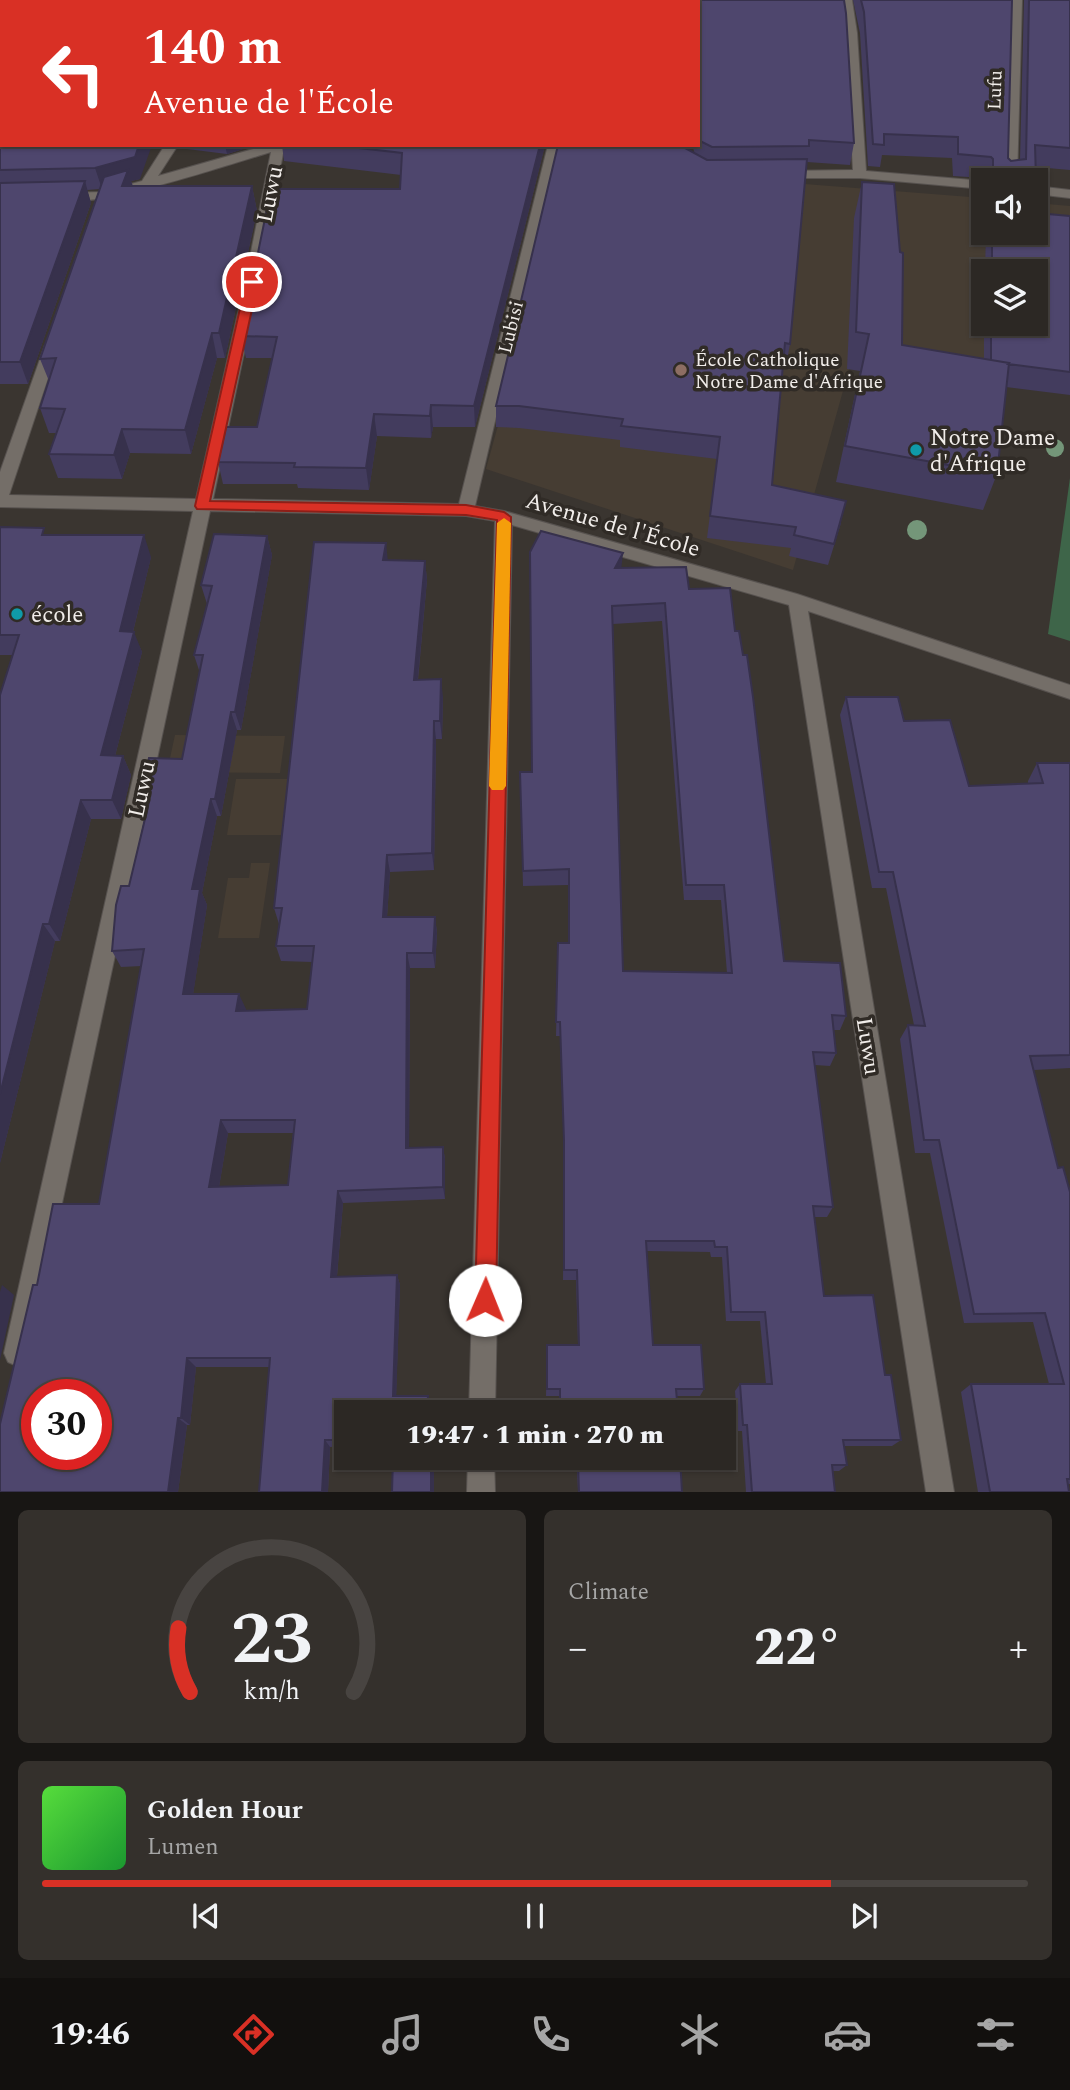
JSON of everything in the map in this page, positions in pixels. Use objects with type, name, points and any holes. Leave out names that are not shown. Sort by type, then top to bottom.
[{"type":"street","points":[[846,0],[851,33],[860,174]]},
{"type":"street","name":"Lufu","points":[[1010,168],[1016,0]]},
{"type":"street","points":[[145,186],[171,147]]},
{"type":"street","points":[[53,197],[101,203],[145,186],[277,147]]},
{"type":"street","name":"Luwu","points":[[12,1377],[280,147]]},
{"type":"street","name":"Lubisi","points":[[466,510],[554,147]]},
{"type":"street","points":[[770,175],[860,174],[971,184]]},
{"type":"street","points":[[1048,191],[1070,194]]},
{"type":"street","points":[[0,499],[58,327]]},
{"type":"street","name":"Avenue de l'École","points":[[0,499],[202,506],[466,510],[504,517],[797,601],[1070,692]]},
{"type":"street","points":[[482,1400],[504,517]]},
{"type":"street","name":"Luwu","points":[[797,601],[940,1492]]},
{"type":"street","points":[[481,1470],[481,1492]]},
{"type":"shaded area","name":"École Catholique Notre Dame d'Afrique","points":[[792,183],[971,197],[971,245],[1048,245],[1048,204],[1070,206],[1070,384],[853,355],[793,570],[486,469],[564,186]]},
{"type":"shaded area","points":[[175,735],[285,736],[280,773],[167,772]]},
{"type":"shaded area","points":[[236,779],[289,779],[281,835],[227,835]]},
{"type":"shaded area","points":[[251,863],[270,863],[259,938],[218,938],[228,878],[249,878]]},
{"type":"green space","points":[[1070,478],[1070,641],[1048,634]]},
{"type":"building","points":[[700,0],[844,0],[854,143],[809,140],[809,146],[712,147],[700,141]]},
{"type":"building","points":[[861,0],[1012,0],[1008,158],[1011,161],[1026,159],[1029,0],[1070,0],[1070,148],[1035,145],[1036,168],[993,168],[991,157],[958,154],[958,137],[884,134],[884,145],[873,144]]},
{"type":"building","points":[[0,147],[138,147],[135,157],[95,168],[0,170]]},
{"type":"building","points":[[350,147],[539,147],[474,406],[431,405],[430,416],[374,414],[366,468],[294,467],[295,463],[218,462],[226,427],[257,427],[277,337],[241,336],[271,189],[400,189],[402,153]]},
{"type":"building","points":[[558,147],[685,147],[707,160],[807,159],[790,344],[785,343],[772,485],[846,501],[834,544],[794,535],[796,527],[710,516],[720,437],[621,426],[623,419],[519,406],[496,406]]},
{"type":"building","points":[[128,170],[122,186],[252,186],[219,333],[212,333],[185,430],[122,429],[114,455],[49,454],[65,409],[40,408],[56,358],[40,359],[104,177]]},
{"type":"building","points":[[85,181],[20,362],[0,362],[0,183]]},
{"type":"building","points":[[862,182],[894,184],[900,252],[903,253],[902,345],[1009,363],[997,474],[845,446],[869,334],[856,332]]},
{"type":"building","points":[[1048,214],[1070,216],[1070,372],[991,360],[991,336],[1048,336],[1048,259],[992,259],[992,245],[1048,245]]},
{"type":"building","points":[[0,527],[44,528],[42,535],[144,535],[120,631],[134,632],[101,755],[123,756],[112,800],[81,800],[49,924],[43,924],[0,1094],[0,695],[19,635],[0,635]]},
{"type":"building","points":[[541,531],[623,553],[615,568],[686,567],[689,589],[730,588],[735,631],[739,631],[743,655],[747,655],[784,961],[840,963],[846,1016],[832,1015],[836,1053],[813,1052],[833,1207],[813,1206],[824,1296],[873,1295],[885,1375],[891,1375],[901,1440],[843,1440],[847,1465],[832,1465],[835,1492],[752,1492],[747,1425],[743,1425],[740,1384],[772,1384],[765,1312],[731,1312],[727,1247],[715,1247],[714,1241],[646,1241],[653,1345],[701,1345],[704,1389],[676,1389],[677,1400],[560,1400],[560,1389],[547,1389],[547,1345],[579,1345],[577,1270],[564,1270],[564,1141],[560,1022],[556,1022],[558,943],[569,943],[569,869],[523,871],[520,772],[532,772],[530,552]],"holes":[[[665,603],[686,885],[724,885],[732,973],[623,971],[612,606]]]},
{"type":"building","points":[[214,534],[267,536],[235,712],[231,712],[215,799],[211,799],[192,889],[200,889],[183,994],[239,994],[236,1011],[307,1009],[314,946],[276,946],[282,908],[274,908],[314,542],[386,543],[383,560],[425,561],[414,680],[441,679],[440,721],[434,721],[432,853],[387,855],[383,917],[435,917],[433,953],[407,953],[406,1148],[443,1147],[443,1187],[338,1191],[331,1277],[397,1275],[393,1396],[428,1396],[428,1400],[334,1400],[334,1440],[325,1440],[322,1492],[259,1492],[270,1358],[187,1358],[181,1418],[178,1418],[168,1492],[0,1492],[0,1424],[33,1285],[37,1285],[53,1204],[99,1204],[144,949],[112,951],[116,905],[121,886],[129,886],[149,802],[139,802],[149,758],[182,759],[203,655],[194,655],[212,586],[201,585]],"holes":[[[221,1120],[295,1120],[288,1185],[209,1187]]]},
{"type":"building","points":[[846,697],[898,697],[904,721],[950,720],[969,786],[1043,783],[1037,763],[1070,763],[1070,1055],[1030,1056],[1058,1168],[1063,1167],[1070,1192],[1069,1492],[990,1492],[971,1384],[1064,1384],[1045,1313],[974,1314],[939,1140],[924,1140],[908,1025],[925,1026],[893,872],[879,872]]},
{"type":"building","points":[[393,1470],[431,1470],[431,1492],[392,1492]]},
{"type":"building","points":[[578,1470],[681,1470],[682,1492],[579,1492]]},
{"type":"slow traffic","points":[[497,786],[504,523]]},
{"type":"place","name":"École Catholique Notre Dame d'Afrique","points":[[681,370]]},
{"type":"place","name":"Notre Dame d'Afrique","points":[[916,450]]},
{"type":"place","name":"école","points":[[17,614]]},
{"type":"route","points":[[252,282],[202,506],[466,510],[504,517],[485,1300]]}]
